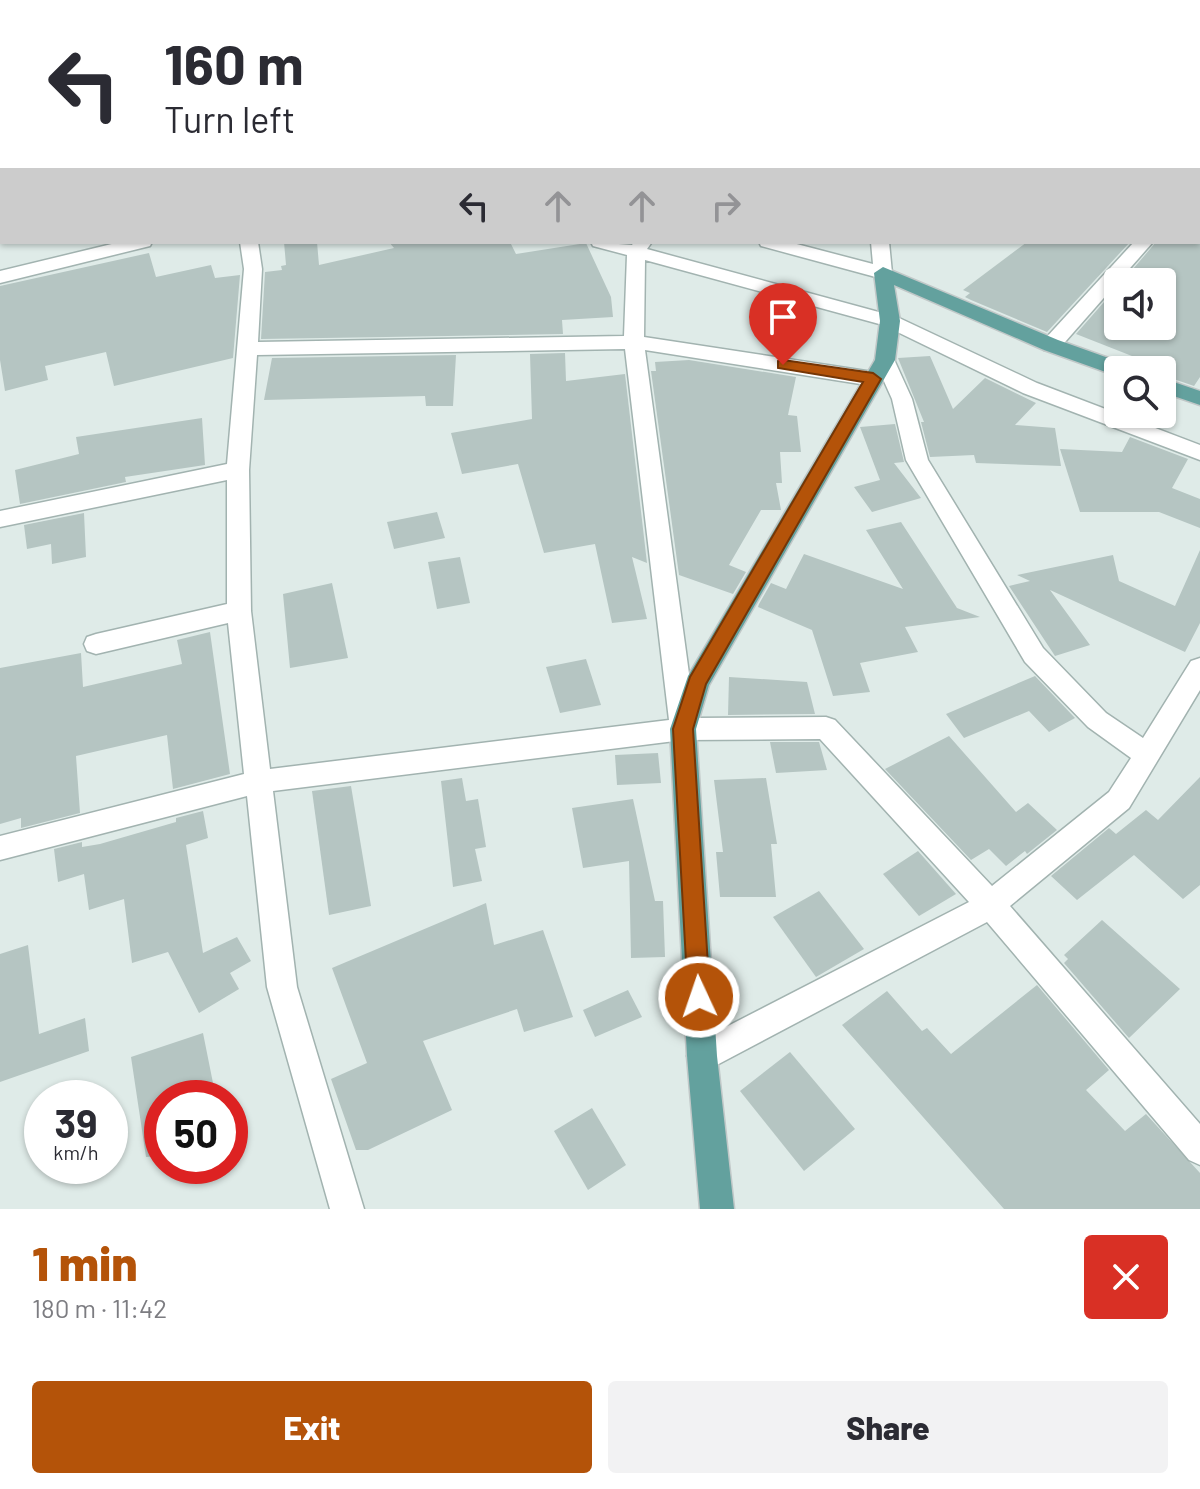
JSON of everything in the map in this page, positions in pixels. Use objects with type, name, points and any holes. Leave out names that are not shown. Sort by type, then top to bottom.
[{"type":"main road","points":[[717,1209],[702,1056],[683,729],[697,683],[879,369],[889,318],[883,278]]},
{"type":"main road","points":[[883,278],[1104,364]]},
{"type":"main road","points":[[1176,390],[1200,398]]},
{"type":"street","points":[[0,277],[135,244]]},
{"type":"street","points":[[249,244],[253,269],[238,470],[239,611],[282,987],[347,1209]]},
{"type":"street","points":[[616,244],[639,247],[889,318],[1030,388],[1200,453]]},
{"type":"street","points":[[774,244],[883,278],[880,244]]},
{"type":"street","points":[[1051,345],[1142,244]]},
{"type":"street","points":[[639,247],[634,342],[683,729]]},
{"type":"street","points":[[248,349],[634,342],[879,369],[902,399],[917,460],[1034,655],[1097,720],[1147,755]]},
{"type":"street","points":[[0,519],[238,470]]},
{"type":"street","points":[[96,644],[239,611]]},
{"type":"street","points":[[702,1056],[991,905],[1119,800],[1200,668]]},
{"type":"street","points":[[0,848],[257,782],[683,729],[826,728],[991,905],[1200,1149]]},
{"type":"building","points":[[284,244],[317,244],[319,265],[394,248],[391,244],[511,244],[516,254],[586,244],[611,297],[613,317],[562,320],[563,334],[261,339],[265,272],[282,270],[281,266],[286,265]]},
{"type":"building","points":[[1024,244],[1128,244],[1047,332],[965,297],[970,293],[963,290]]},
{"type":"building","points":[[1154,244],[1200,244],[1200,377],[1194,386],[1176,380],[1176,356],[1132,356],[1076,334],[1104,302],[1104,340],[1176,340],[1176,268],[1134,268]]},
{"type":"building","points":[[149,253],[156,277],[211,265],[215,278],[240,275],[233,358],[114,386],[106,352],[45,366],[48,380],[5,391],[0,360],[0,286]]},
{"type":"building","points":[[565,353],[566,381],[625,374],[647,563],[632,557],[647,619],[612,623],[595,544],[544,553],[518,464],[462,474],[451,433],[532,419],[530,354]]},
{"type":"building","points":[[456,355],[453,406],[426,406],[425,396],[264,400],[272,358]]},
{"type":"building","points":[[930,356],[953,409],[985,378],[1036,403],[1015,425],[1055,428],[1061,466],[976,463],[974,455],[930,457],[921,422],[924,422],[898,358]]},
{"type":"building","points":[[689,360],[796,377],[788,415],[797,416],[801,452],[780,452],[782,483],[776,483],[781,510],[761,510],[729,565],[746,572],[733,594],[679,575],[651,371],[656,371],[655,362]]},
{"type":"building","points":[[202,418],[205,465],[125,477],[126,482],[20,504],[15,470],[79,454],[76,437]]},
{"type":"building","points":[[895,424],[904,462],[894,463],[921,498],[872,512],[854,487],[880,480],[860,427]]},
{"type":"building","points":[[1130,437],[1188,459],[1172,488],[1200,499],[1200,528],[1159,512],[1080,512],[1060,449],[1122,452]]},
{"type":"building","points":[[437,512],[445,538],[394,549],[387,522]]},
{"type":"building","points":[[84,513],[86,557],[52,564],[51,544],[27,549],[24,525]]},
{"type":"building","points":[[901,522],[957,608],[980,617],[905,627],[918,652],[860,663],[870,692],[833,696],[812,630],[758,607],[759,604],[771,583],[786,589],[804,554],[903,589],[866,530]]},
{"type":"building","points":[[1200,550],[1200,623],[1185,652],[1050,590],[1090,645],[1055,656],[1009,586],[1030,581],[1017,575],[1113,555],[1119,581],[1175,606]]},
{"type":"building","points":[[460,557],[470,603],[437,609],[428,562]]},
{"type":"building","points":[[332,583],[348,658],[290,668],[283,594]]},
{"type":"building","points":[[210,632],[230,774],[173,789],[167,735],[76,756],[80,813],[21,828],[21,818],[0,824],[0,668],[81,653],[83,687],[182,664],[177,640]]},
{"type":"building","points":[[586,659],[601,705],[560,713],[546,667]]},
{"type":"building","points":[[1035,676],[1075,718],[1049,732],[1029,711],[964,738],[946,714]]},
{"type":"building","points":[[729,677],[807,682],[815,714],[728,715]]},
{"type":"building","points":[[949,736],[1016,812],[1028,803],[1057,830],[1006,866],[989,849],[971,860],[885,769]]},
{"type":"building","points":[[770,742],[819,742],[827,770],[776,773]]},
{"type":"building","points":[[658,753],[661,783],[617,785],[615,755]]},
{"type":"building","points":[[1200,777],[1200,885],[1183,899],[1134,855],[1077,900],[1051,876],[1109,828],[1116,834],[1146,810],[1158,820]]},
{"type":"building","points":[[462,778],[466,801],[478,799],[486,847],[475,849],[482,881],[453,887],[441,781]]},
{"type":"building","points":[[766,778],[777,844],[771,844],[776,897],[720,897],[716,852],[723,852],[714,780]]},
{"type":"building","points":[[351,786],[371,906],[329,915],[312,791]]},
{"type":"building","points":[[633,799],[655,901],[663,901],[665,957],[631,958],[629,861],[583,868],[572,808]]},
{"type":"building","points":[[203,811],[208,838],[186,845],[203,953],[237,937],[251,961],[230,973],[239,989],[199,1013],[168,952],[132,963],[124,899],[89,910],[84,874],[58,882],[54,849],[82,842],[82,847],[100,844]]},
{"type":"building","points":[[918,851],[956,894],[919,916],[883,874]]},
{"type":"building","points":[[819,891],[864,949],[816,977],[773,917]]},
{"type":"building","points":[[486,903],[494,945],[543,930],[573,1017],[524,1032],[517,1009],[423,1041],[452,1110],[368,1150],[356,1150],[331,1079],[367,1063],[332,968]]},
{"type":"building","points":[[1102,920],[1180,989],[1129,1038],[1064,963],[1068,959],[1064,955]]},
{"type":"building","points":[[28,945],[39,1034],[85,1018],[89,1051],[0,1082],[0,954]]},
{"type":"building","points":[[1037,985],[1109,1070],[1086,1090],[1125,1131],[1146,1114],[1200,1173],[1200,1209],[1004,1209],[842,1025],[887,991],[922,1031],[927,1028],[951,1054]]},
{"type":"building","points":[[628,990],[642,1017],[595,1037],[583,1010]]},
{"type":"building","points":[[203,1033],[212,1080],[144,1080],[144,1144],[131,1057]]},
{"type":"building","points":[[790,1052],[855,1129],[804,1171],[740,1091]]},
{"type":"building","points":[[592,1108],[626,1165],[588,1190],[554,1131]]},
{"type":"route","points":[[699,997],[683,729],[697,683],[873,379],[783,365]]}]
